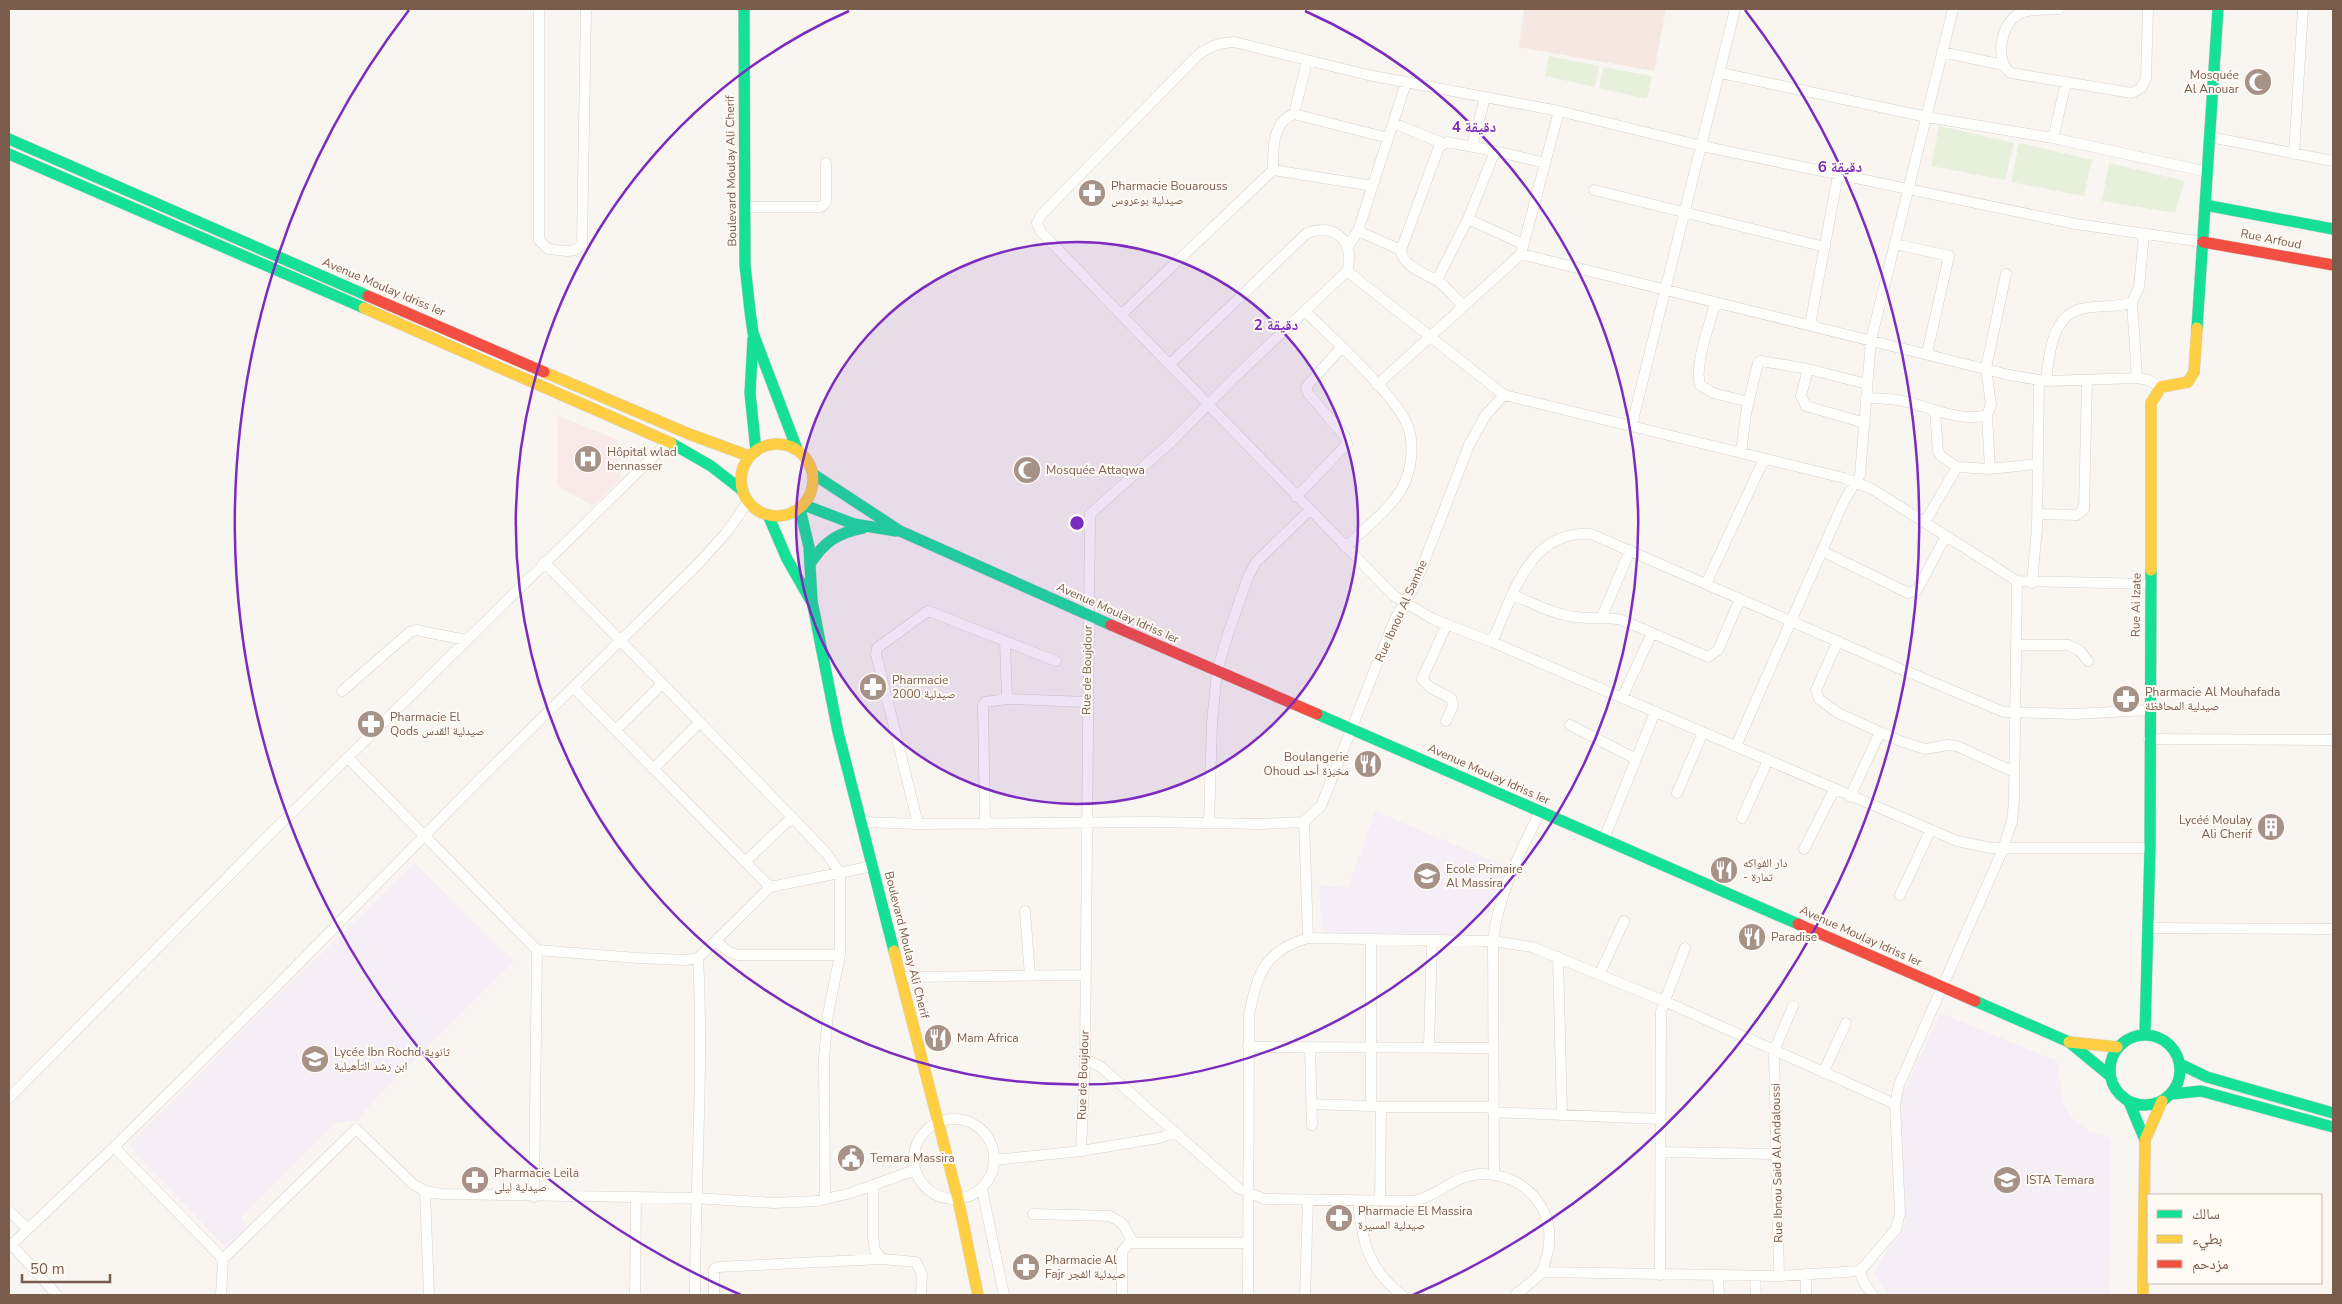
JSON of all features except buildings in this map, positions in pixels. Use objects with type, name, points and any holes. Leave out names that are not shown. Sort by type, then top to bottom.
[{"type":"main road","name":"Boulevard Moulay Ali Cherif","points":[[744,9],[745,265],[753,333],[750,393],[752,454]]},
{"type":"main road","points":[[2161,386],[2188,382],[2194,372],[2218,9]]},
{"type":"main road","name":"Avenue Moulay Idriss Ier","points":[[9,139],[578,387],[682,431],[752,454]]},
{"type":"main road","points":[[11,156],[602,411],[668,442],[716,468],[743,491]]},
{"type":"main road","name":"Rue Arfoud","points":[[2205,205],[2333,229]]},
{"type":"main road","name":"Rue Arfoud","points":[[2202,242],[2333,265]]},
{"type":"main road","name":"Boulevard Moulay Ali Cherif","points":[[753,333],[797,449]]},
{"type":"main road","name":"Rue Ai Izate","points":[[2145,1034],[2150,848],[2151,403],[2161,386]]},
{"type":"main road","points":[[813,474],[811,495],[802,507],[783,516],[768,515],[748,502],[743,491],[742,471],[752,454],[773,444],[797,449],[804,456],[813,474],[900,531]]},
{"type":"main road","name":"Boulevard Moulay Ali Cherif","points":[[802,507],[807,533],[812,601],[838,732],[958,1199],[978,1295]]},
{"type":"main road","points":[[802,507],[838,520],[867,527],[900,531]]},
{"type":"main road","name":"Boulevard Moulay Ali Cherif","points":[[768,515],[787,559],[812,601]]},
{"type":"main road","points":[[810,564],[821,546],[833,536],[867,527]]},
{"type":"main road","name":"Avenue Moulay Idriss Ier","points":[[900,531],[1216,671],[2069,1042]]},
{"type":"main road","points":[[2109,1075],[2112,1056],[2117,1047],[2125,1040],[2145,1034],[2158,1037],[2168,1044],[2176,1054],[2180,1064],[2178,1084],[2172,1094],[2151,1106],[2139,1106],[2128,1102]]},
{"type":"main road","points":[[2069,1042],[2117,1047]]},
{"type":"main road","points":[[2069,1042],[2109,1075],[2116,1090],[2128,1102],[2145,1140]]},
{"type":"main road","points":[[2180,1064],[2207,1077],[2333,1113]]},
{"type":"main road","points":[[2172,1094],[2195,1090],[2206,1092],[2333,1127]]},
{"type":"main road","points":[[2143,1295],[2145,1140],[2162,1101]]},
{"type":"street","points":[[539,9],[539,240],[548,249],[571,252],[582,244],[586,9]]},
{"type":"street","points":[[1632,424],[1721,73],[1735,9]]},
{"type":"street","points":[[1736,746],[1844,501],[1857,483],[1862,466],[1871,340],[1953,9]]},
{"type":"street","points":[[2059,9],[2022,12],[2011,20],[2000,55],[2003,65],[2011,73],[2132,93],[2141,88],[2146,79],[2148,9]]},
{"type":"street","points":[[2294,154],[2304,9]]},
{"type":"street","points":[[2150,848],[2003,849],[1975,846],[1930,831],[1404,604],[1345,547],[1041,232],[1037,224],[1041,215],[1154,99],[1208,48],[1221,43],[1234,42],[1307,61],[1406,83],[1559,111],[1702,146],[2076,224],[2202,242]]},
{"type":"street","points":[[1942,52],[2003,65]]},
{"type":"street","points":[[1294,114],[1307,61]]},
{"type":"street","points":[[1721,73],[1927,117],[2053,138],[2208,172]]},
{"type":"street","points":[[1349,245],[1358,231],[1406,83]]},
{"type":"street","points":[[2053,138],[2066,83]]},
{"type":"street","points":[[1472,146],[1485,98]]},
{"type":"street","points":[[1377,385],[1431,337],[1522,249],[1559,111]]},
{"type":"street","points":[[1122,315],[1273,170],[1275,139],[1281,123],[1287,117],[1294,114],[1388,138]]},
{"type":"street","points":[[1393,123],[1442,143],[1472,146],[1545,162]]},
{"type":"street","points":[[2210,137],[2333,161]]},
{"type":"street","points":[[1442,143],[1438,147],[1401,250],[1403,258],[1437,280],[1463,306]]},
{"type":"street","points":[[1437,280],[1468,219],[1495,151]]},
{"type":"street","points":[[745,207],[821,207],[826,202],[826,163]]},
{"type":"street","points":[[1273,170],[1373,186]]},
{"type":"street","points":[[1810,325],[1838,174]]},
{"type":"street","points":[[1594,190],[1824,247]]},
{"type":"street","points":[[1468,219],[1522,249],[1715,303],[2043,380],[2087,381],[2137,378],[2161,386]]},
{"type":"street","points":[[1170,364],[1307,233],[1321,230],[1342,238],[1349,245],[1351,253],[1347,271],[1504,394],[1632,424],[1857,483],[1872,489],[2017,581],[2150,584]]},
{"type":"street","points":[[1358,231],[1401,250]]},
{"type":"street","points":[[2137,378],[2132,302],[2139,287],[2144,235]]},
{"type":"street","points":[[1895,244],[1949,256],[1927,353]]},
{"type":"street","name":"Rue de Boujdour","points":[[1081,1151],[1085,1058],[1084,976],[1090,514],[1171,442],[1347,271]]},
{"type":"street","points":[[1990,469],[1987,415],[1991,405],[1986,368],[2006,274]]},
{"type":"street","points":[[2032,582],[2043,380],[2052,343],[2059,326],[2070,314],[2084,308],[2120,307],[2132,302]]},
{"type":"street","points":[[1715,303],[1701,358],[1698,378],[1700,385],[1713,393],[1749,402]]},
{"type":"street","points":[[1305,311],[1402,413],[1408,428],[1411,460],[1406,477],[1396,497],[1345,547]]},
{"type":"street","points":[[1296,496],[1347,444],[1346,437],[1308,393],[1306,387],[1341,348]]},
{"type":"street","points":[[1741,453],[1749,402],[1758,363],[1761,361],[1808,369],[1867,384]]},
{"type":"street","points":[[1808,369],[1801,396],[1806,406],[1865,423]]},
{"type":"street","points":[[2037,514],[2077,515],[2084,509],[2087,381]]},
{"type":"street","name":"Rue Ibnou Al Samhe","points":[[1304,822],[1321,806],[1394,621],[1416,584],[1469,445],[1485,416],[1504,394]]},
{"type":"street","points":[[1866,398],[1900,400],[1935,411],[1979,417],[1987,415]]},
{"type":"street","points":[[1935,411],[1938,451],[1941,456],[1957,466],[1990,469],[2037,464]]},
{"type":"street","points":[[9,1098],[544,562],[668,442]]},
{"type":"street","points":[[1706,584],[1764,459]]},
{"type":"street","points":[[1925,522],[1957,466]]},
{"type":"street","points":[[57,1295],[10,1245],[114,1147],[426,836],[479,780],[698,564],[726,534],[748,502]]},
{"type":"street","points":[[1209,823],[1212,723],[1216,671],[1234,615],[1252,569],[1266,550],[1310,510]]},
{"type":"street","points":[[1492,642],[1530,561],[1551,544],[1569,535],[1578,533],[1591,534],[1992,708],[2015,713],[2075,714],[2149,710]]},
{"type":"street","points":[[1822,551],[1908,593],[1913,593],[1921,583],[1946,536]]},
{"type":"street","points":[[1602,617],[1630,550]]},
{"type":"street","points":[[544,562],[792,817],[827,854],[840,873],[840,955],[828,1014],[824,1058],[826,1200]]},
{"type":"street","points":[[1542,1272],[1779,1276],[1860,1271],[1896,1229],[1900,1205],[1895,1104],[1899,1085],[2003,849],[2012,821],[2017,581]]},
{"type":"street","points":[[1513,595],[1560,614],[1622,620],[1698,654],[1711,657],[1718,650],[1740,599]]},
{"type":"street","points":[[918,824],[876,654],[877,648],[928,611],[1056,661]]},
{"type":"street","points":[[1446,721],[1452,706],[1451,698],[1431,688],[1422,679],[1447,624]]},
{"type":"street","points":[[342,691],[410,632],[416,630],[466,640]]},
{"type":"street","points":[[1622,698],[1652,633]]},
{"type":"street","points":[[1005,641],[1007,699]]},
{"type":"street","points":[[1838,641],[1816,690],[1817,695],[1838,713],[1919,748],[1957,746],[2014,772]]},
{"type":"street","points":[[2016,645],[2069,645],[2080,651],[2088,661]]},
{"type":"street","points":[[616,730],[662,684]]},
{"type":"street","points":[[574,688],[770,887]]},
{"type":"street","points":[[985,824],[981,710],[985,702],[1007,699],[1087,702]]},
{"type":"street","points":[[1604,839],[1655,712]]},
{"type":"street","points":[[653,769],[699,723]]},
{"type":"street","points":[[1570,725],[1636,759]]},
{"type":"street","points":[[1677,793],[1703,732]]},
{"type":"street","points":[[1850,797],[1880,732]]},
{"type":"street","points":[[2149,739],[2333,740]]},
{"type":"street","points":[[348,758],[537,950],[637,958],[686,960],[698,958],[717,942],[770,887],[873,866]]},
{"type":"street","points":[[1742,818],[1768,760]]},
{"type":"street","points":[[1804,849],[1834,790]]},
{"type":"street","points":[[1494,1175],[1493,941],[1495,922],[1510,876],[1540,812]]},
{"type":"street","points":[[745,862],[792,817]]},
{"type":"street","points":[[862,822],[918,824],[1304,822],[1308,938]]},
{"type":"street","points":[[1900,895],[1930,831]]},
{"type":"street","points":[[1025,910],[1030,976]]},
{"type":"street","points":[[1600,973],[1624,921]]},
{"type":"street","points":[[2148,928],[2333,929]]},
{"type":"street","points":[[1248,1295],[1249,1016],[1258,975],[1284,947],[1308,938],[1493,941],[1532,947],[1600,973],[1895,1104]]},
{"type":"street","points":[[1371,939],[1370,1047],[1376,1107],[1380,1201]]},
{"type":"street","points":[[1429,1046],[1432,940]]},
{"type":"street","points":[[717,942],[729,952],[738,955],[840,955]]},
{"type":"street","points":[[1660,1275],[1660,1052],[1664,1001],[1685,948]]},
{"type":"street","points":[[534,1197],[537,950]]},
{"type":"street","points":[[1558,956],[1562,1115]]},
{"type":"street","points":[[695,1295],[695,1198],[701,1014],[698,958]]},
{"type":"street","points":[[901,977],[1084,976]]},
{"type":"street","points":[[1774,1050],[1793,1006]]},
{"type":"street","points":[[1823,1073],[1846,1024]]},
{"type":"street","points":[[1248,1047],[1429,1046],[1493,1048]]},
{"type":"street","points":[[1310,1047],[1312,1125]]},
{"type":"street","name":"Rue Ibnou Said Al Andaloussi","points":[[1774,1050],[1779,1276]]},
{"type":"street","points":[[1085,1058],[1101,1067],[1173,1133],[1238,1188],[1264,1199],[1421,1200],[1469,1176],[1494,1175],[1520,1185],[1536,1198],[1546,1212],[1549,1226],[1549,1247],[1542,1272],[1515,1295]]},
{"type":"street","points":[[1312,1104],[1493,1109],[1562,1115],[1660,1119]]},
{"type":"street","points":[[949,1118],[962,1119],[974,1123],[984,1131],[992,1142],[994,1160],[990,1179],[982,1189],[970,1196],[958,1199],[944,1198],[931,1192],[921,1182],[915,1170],[914,1156],[917,1142],[925,1130],[949,1118]]},
{"type":"street","points":[[221,1295],[223,1259],[356,1128],[399,1171],[425,1191],[441,1194],[534,1197],[695,1198],[774,1203],[826,1200],[915,1170]]},
{"type":"street","points":[[994,1160],[1081,1151],[1159,1138],[1173,1133]]},
{"type":"street","points":[[114,1147],[223,1259]]},
{"type":"street","points":[[1661,1152],[1777,1154]]},
{"type":"street","points":[[873,1185],[873,1237],[875,1250],[882,1259]]},
{"type":"street","points":[[982,1189],[1004,1295]]},
{"type":"street","points":[[425,1191],[429,1295]]},
{"type":"street","points":[[635,1295],[636,1197]]},
{"type":"street","points":[[1305,1295],[1308,1200]]},
{"type":"street","points":[[1358,1201],[1364,1242],[1370,1259],[1380,1275],[1402,1295]]},
{"type":"street","points":[[9,1211],[27,1228]]},
{"type":"street","points":[[1033,1214],[1110,1216],[1122,1224],[1133,1242]]},
{"type":"street","points":[[1122,1295],[1122,1252],[1125,1245],[1133,1242],[1248,1243]]},
{"type":"street","points":[[714,1295],[714,1269],[718,1267],[882,1259],[916,1262],[922,1274],[921,1295]]},
{"type":"street","points":[[1860,1271],[1864,1283],[1873,1295]]},
{"type":"street","points":[[1806,1274],[1806,1295]]},
{"type":"street","points":[[1718,1276],[1719,1295]]},
{"type":"street","points":[[1755,1276],[1756,1295]]},
{"type":"shaded area","points":[[1524,9],[1666,9],[1654,71],[1519,47]]},
{"type":"shaded area","name":"Hôpital wlad bennasser","points":[[557,415],[618,440],[621,478],[593,506],[557,486]]},
{"type":"shaded area","name":"Ecole Primaire Al Massira","points":[[1375,811],[1505,866],[1487,916],[1482,913],[1460,936],[1329,936],[1327,930],[1322,931],[1319,885],[1348,888]]},
{"type":"shaded area","name":"Lycée Ibn Rochd ثانوية ابن رشد التأهيلية","points":[[415,863],[514,961],[375,1099],[357,1121],[335,1123],[241,1217],[248,1228],[227,1249],[129,1146],[254,1019]]},
{"type":"shaded area","name":"ISTA Temara","points":[[1940,1013],[2057,1061],[2064,1105],[2071,1117],[2089,1131],[2111,1138],[2110,1295],[1888,1295],[1873,1273],[1905,1222],[1901,1098]]},
{"type":"green space","points":[[1549,56],[1599,66],[1595,87],[1545,76]]},
{"type":"green space","points":[[1604,67],[1652,76],[1647,99],[1599,88]]},
{"type":"green space","points":[[1939,126],[2014,143],[2005,180],[1931,166]]},
{"type":"green space","points":[[2019,143],[2092,160],[2084,196],[2011,182]]},
{"type":"green space","points":[[2109,163],[2184,181],[2175,213],[2102,201]]},
{"type":"traffic: fast","points":[[744,9],[745,265],[750,311],[753,333],[797,449]]},
{"type":"traffic: fast","points":[[2197,328],[2218,9]]},
{"type":"traffic: fast","points":[[9,139],[368,296]]},
{"type":"traffic: fast","points":[[9,154],[364,308]]},
{"type":"traffic: fast","points":[[2205,205],[2333,229]]},
{"type":"traffic: fast","points":[[753,339],[750,393],[756,451]]},
{"type":"traffic: fast","points":[[671,443],[711,466],[743,491]]},
{"type":"traffic: fast","points":[[813,474],[900,531],[1111,625]]},
{"type":"traffic: fast","points":[[804,505],[854,524],[896,531]]},
{"type":"traffic: fast","points":[[800,509],[809,547],[812,601],[838,732],[894,951]]},
{"type":"traffic: fast","points":[[768,515],[787,559],[811,601]]},
{"type":"traffic: fast","points":[[810,564],[826,544],[838,536],[863,528]]},
{"type":"traffic: fast","points":[[2145,1034],[2150,848],[2151,570]]},
{"type":"traffic: fast","points":[[1317,714],[1798,924]]},
{"type":"traffic: fast","points":[[1975,1001],[2069,1042],[2109,1075]]},
{"type":"traffic: fast","points":[[2152,1035],[2165,1041],[2174,1050],[2178,1056],[2180,1070],[2178,1084],[2170,1095],[2159,1103],[2138,1105],[2131,1103],[2120,1095],[2112,1084],[2110,1063],[2112,1056],[2120,1045],[2131,1037],[2152,1035]]},
{"type":"traffic: fast","points":[[2180,1064],[2207,1077],[2333,1113]]},
{"type":"traffic: fast","points":[[2172,1094],[2201,1091],[2333,1127]]},
{"type":"traffic: fast","points":[[2129,1102],[2145,1140]]},
{"type":"traffic: slow","points":[[364,308],[671,443]]},
{"type":"traffic: slow","points":[[2151,570],[2151,403],[2161,387],[2188,382],[2194,372],[2197,328]]},
{"type":"traffic: slow","points":[[544,372],[689,434],[749,456]]},
{"type":"traffic: slow","points":[[777,444],[791,447],[803,454],[810,466],[813,480],[810,494],[803,506],[791,513],[777,516],[763,513],[751,506],[744,494],[741,480],[744,466],[751,454],[763,447],[777,444]]},
{"type":"traffic: slow","points":[[894,951],[958,1199],[978,1295]]},
{"type":"traffic: slow","points":[[2069,1042],[2117,1047]]},
{"type":"traffic: slow","points":[[2143,1295],[2145,1140],[2162,1101]]},
{"type":"traffic: jam","points":[[2203,242],[2333,265]]},
{"type":"traffic: jam","points":[[368,296],[544,372]]},
{"type":"traffic: jam","points":[[1111,625],[1317,714]]},
{"type":"traffic: jam","points":[[1798,924],[1975,1001]]},
{"type":"place","name":"Mosquée Al Anouar","points":[[2258,82]]},
{"type":"place","name":"Pharmacie Bouarouss صيدلية بوعروس","points":[[1092,193]]},
{"type":"place","name":"Hôpital wlad bennasser","points":[[588,459]]},
{"type":"place","name":"Mosquée Attaqwa","points":[[1027,470]]},
{"type":"place","name":"Pharmacie 2000 صيدلية","points":[[873,687]]},
{"type":"place","name":"Pharmacie Al Mouhafada صيدلية المحافظة","points":[[2126,699]]},
{"type":"place","name":"Pharmacie El Qods صيدلية القدس","points":[[371,724]]},
{"type":"place","name":"Boulangerie Ohoud مخبزة أحد","points":[[1368,764]]},
{"type":"place","name":"Lycéé Moulay Ali Cherif","points":[[2271,827]]},
{"type":"place","name":"دار الفواكه - تمارة","points":[[1724,870]]},
{"type":"place","name":"Ecole Primaire Al Massira","points":[[1427,876]]},
{"type":"place","name":"Paradise","points":[[1752,937]]},
{"type":"place","name":"Mam Africa","points":[[938,1038]]},
{"type":"place","name":"Lycée Ibn Rochd ثانوية ابن رشد التأهيلية","points":[[315,1059]]},
{"type":"place","name":"Temara Massira","points":[[851,1158]]},
{"type":"place","name":"Pharmacie Leila صيدلية ليلى","points":[[475,1180]]},
{"type":"place","name":"ISTA Temara","points":[[2007,1180]]},
{"type":"place","name":"Pharmacie El Massira صيدلية المسيرة","points":[[1339,1218]]},
{"type":"place","name":"Pharmacie Al Fajr صيدلية الفجر","points":[[1026,1267]]}]
